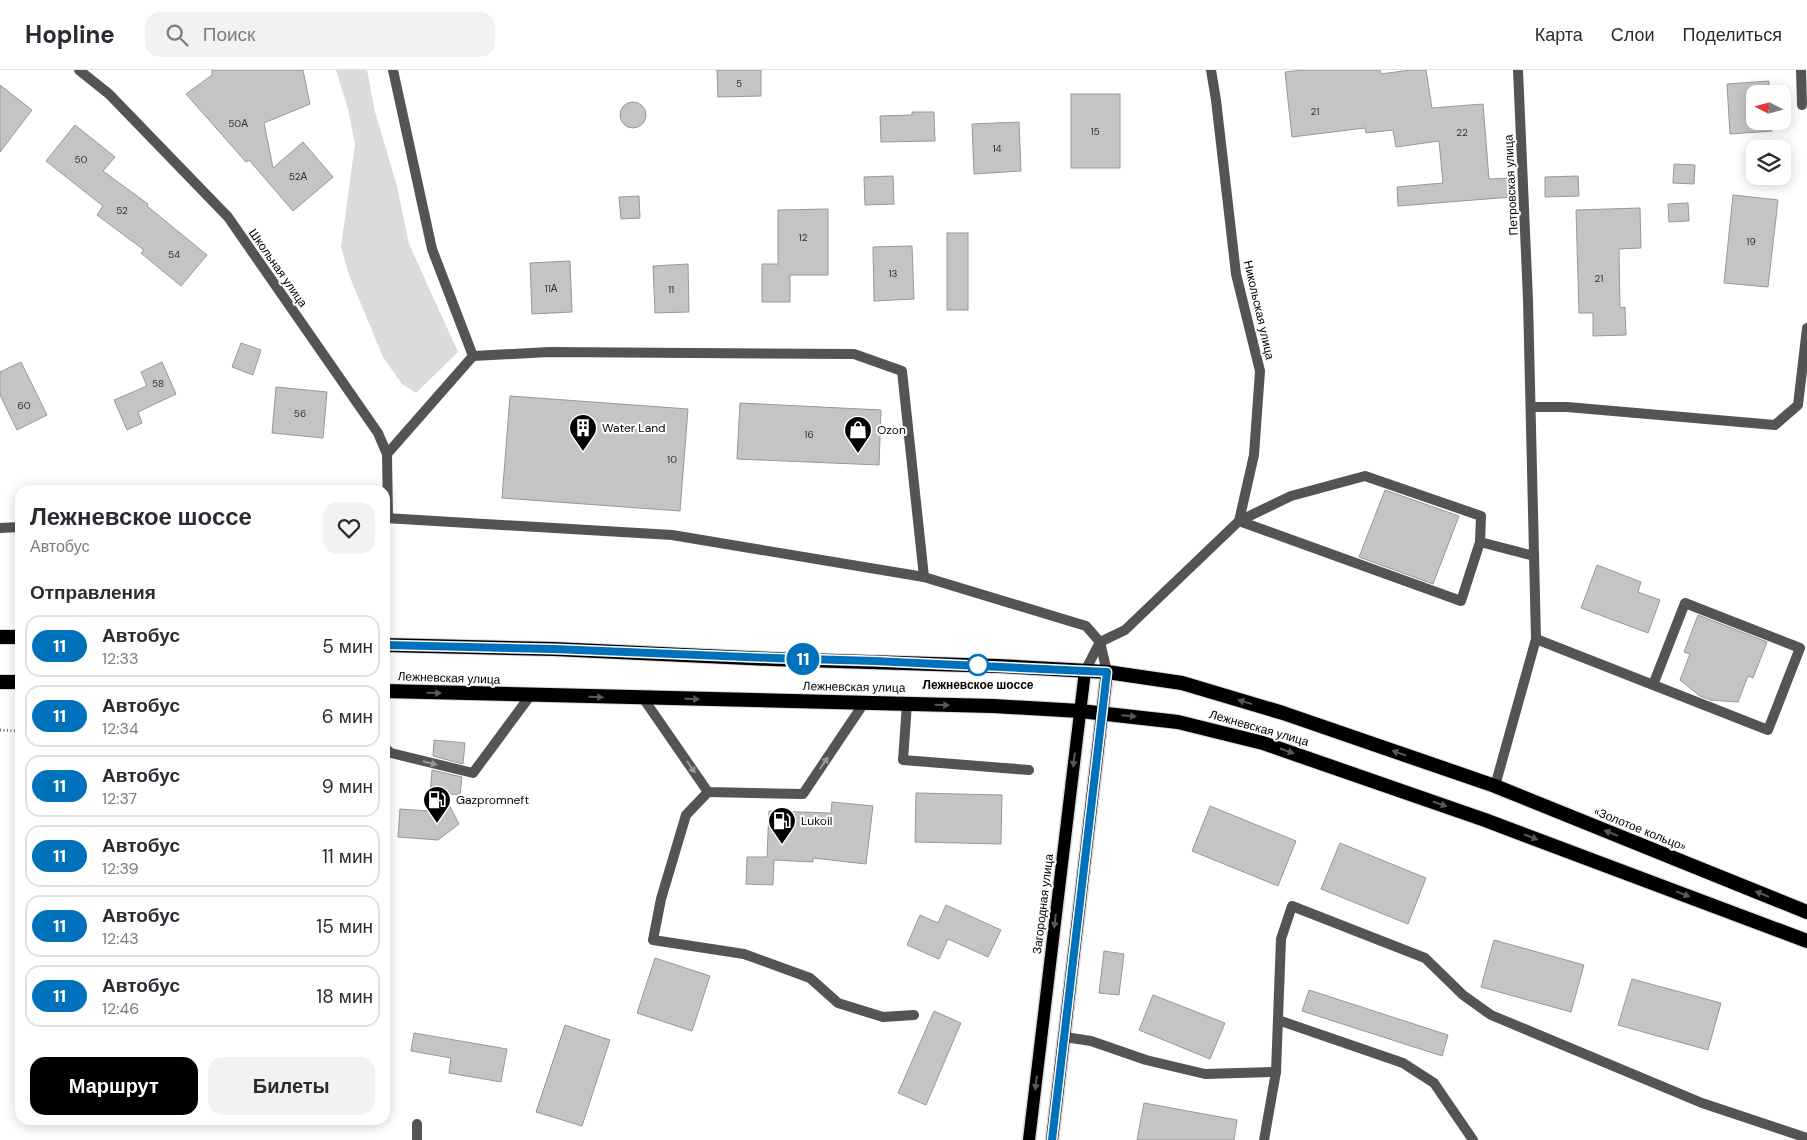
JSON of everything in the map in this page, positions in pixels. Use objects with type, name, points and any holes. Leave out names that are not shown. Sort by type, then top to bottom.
[{"type":"highway","points":[[0,637],[15,637]]},
{"type":"highway","name":"Лежневская улица","points":[[390,645],[554,649],[1107,672],[1182,683],[1284,713],[1462,775]]},
{"type":"highway","points":[[0,682],[15,682]]},
{"type":"highway","name":"Лежневская улица","points":[[390,691],[530,696],[864,702],[1080,712],[1178,722],[1263,743],[1485,820],[1807,941]]},
{"type":"highway","name":"«Золотое кольцо»","points":[[1462,775],[1495,786],[1807,912]]},
{"type":"main road","name":"Загородная улица","points":[[1030,1140],[1085,671]]},
{"type":"main road","points":[[1052,1140],[1107,672]]},
{"type":"street","name":"Школьная улица","points":[[79,70],[109,94],[228,217],[378,433],[387,454],[387,485]]},
{"type":"street","points":[[393,70],[432,249],[473,356]]},
{"type":"street","name":"Никольская улица","points":[[1211,70],[1236,274],[1260,371],[1254,455],[1239,521]]},
{"type":"street","name":"Петровская улица","points":[[1495,786],[1536,639],[1532,408],[1518,70]]},
{"type":"street","points":[[1801,70],[1802,105]]},
{"type":"street","points":[[1532,408],[1567,407],[1775,425],[1798,405],[1807,328]]},
{"type":"street","points":[[387,454],[473,356],[549,352],[854,354],[902,371],[924,577]]},
{"type":"street","points":[[1085,671],[1100,642],[1125,630],[1239,521],[1291,496],[1365,476],[1482,516],[1480,542],[1461,601],[1239,521]]},
{"type":"street","points":[[390,518],[672,535],[924,577],[1086,626],[1100,642],[1107,672]]},
{"type":"street","points":[[0,528],[15,527]]},
{"type":"street","points":[[1480,542],[1534,556]]},
{"type":"street","points":[[1536,639],[1653,685],[1768,730],[1800,648],[1685,603],[1653,685]]},
{"type":"street","points":[[390,753],[473,773],[530,696]]},
{"type":"street","points":[[644,698],[708,792]]},
{"type":"street","points":[[864,702],[803,794],[708,792],[686,815],[661,898],[653,940],[744,954],[810,978],[838,1003],[883,1017],[914,1016]]},
{"type":"street","points":[[907,704],[903,760],[1029,770]]},
{"type":"street","points":[[1264,1140],[1276,1072],[1281,939],[1292,906],[1424,958],[1463,995],[1490,1015],[1702,1103],[1807,1138]]},
{"type":"street","points":[[1278,1020],[1403,1063],[1434,1084],[1473,1140]]},
{"type":"street","points":[[1065,1037],[1091,1041],[1146,1060],[1205,1074],[1276,1072]]},
{"type":"street","points":[[417,1124],[417,1140]]},
{"type":"path","points":[[0,730],[15,731]]},
{"type":"shaded area","points":[[336,70],[367,70],[375,112],[397,186],[409,244],[458,352],[416,393],[402,384],[383,357],[349,275],[341,247],[355,144],[348,109]]},
{"type":"building","points":[[212,70],[303,70],[310,104],[264,123],[273,168],[303,142],[333,177],[293,211],[249,160],[246,162],[186,94],[212,75]]},
{"type":"building","points":[[717,70],[761,70],[761,96],[718,97]]},
{"type":"building","points":[[1304,70],[1380,70],[1381,74],[1426,70],[1432,108],[1483,104],[1489,179],[1510,178],[1512,197],[1398,206],[1397,187],[1443,183],[1439,141],[1396,147],[1393,130],[1366,133],[1365,128],[1292,137],[1285,72]]},
{"type":"building","points":[[1769,81],[1769,85],[1746,85],[1746,130],[1772,131],[1730,134],[1727,84]]},
{"type":"building","points":[[0,85],[32,110],[0,152]]},
{"type":"building","points":[[1071,94],[1120,94],[1120,168],[1071,168]]},
{"type":"building","points":[[633,102],[642,106],[646,115],[642,124],[633,128],[624,124],[620,115],[624,106]]},
{"type":"building","points":[[912,112],[934,112],[935,141],[881,142],[880,116],[912,115]]},
{"type":"building","points":[[1019,122],[1021,171],[974,174],[972,124]]},
{"type":"building","points":[[75,125],[115,157],[103,171],[148,204],[147,206],[207,255],[181,286],[141,253],[144,250],[97,215],[103,206],[46,161]]},
{"type":"building","points":[[1674,164],[1695,165],[1694,184],[1673,183]]},
{"type":"building","points":[[893,176],[894,204],[865,205],[864,177]]},
{"type":"building","points":[[1578,176],[1579,196],[1545,197],[1545,177]]},
{"type":"building","points":[[1733,195],[1778,200],[1768,287],[1724,283]]},
{"type":"building","points":[[639,196],[640,218],[621,219],[619,197]]},
{"type":"building","points":[[1688,203],[1689,221],[1669,222],[1668,204]]},
{"type":"building","points":[[1640,208],[1641,248],[1619,249],[1620,308],[1625,307],[1626,335],[1593,336],[1593,313],[1579,313],[1576,210]]},
{"type":"building","points":[[828,209],[828,275],[790,275],[790,302],[762,302],[762,264],[778,264],[778,210]]},
{"type":"building","points":[[947,233],[968,233],[968,310],[947,310]]},
{"type":"building","points":[[912,246],[914,299],[874,301],[873,247]]},
{"type":"building","points":[[570,261],[572,312],[532,314],[530,263]]},
{"type":"building","points":[[688,264],[689,312],[655,313],[653,266]]},
{"type":"building","points":[[241,343],[261,350],[253,375],[232,367]]},
{"type":"building","points":[[21,362],[47,415],[17,430],[0,395],[0,372]]},
{"type":"building","points":[[162,362],[176,394],[138,412],[142,423],[127,430],[114,400],[147,386],[141,372]]},
{"type":"building","points":[[276,387],[327,392],[323,438],[272,433]]},
{"type":"building","name":"Water Land","points":[[510,396],[688,409],[680,511],[502,498]]},
{"type":"building","points":[[740,403],[881,410],[879,465],[737,459]]},
{"type":"building","points":[[1385,490],[1459,516],[1433,584],[1359,557]]},
{"type":"building","points":[[1597,565],[1641,582],[1638,592],[1660,600],[1648,633],[1581,608]]},
{"type":"building","points":[[1698,615],[1767,642],[1753,678],[1748,676],[1738,702],[1710,700],[1700,696],[1680,680],[1690,654],[1684,652]]},
{"type":"building","points":[[434,740],[465,743],[463,764],[433,756]]},
{"type":"building","points":[[432,770],[462,777],[460,795],[443,793],[459,824],[438,840],[398,837],[400,809],[429,811]]},
{"type":"building","points":[[916,793],[1002,795],[1001,844],[915,842]]},
{"type":"building","points":[[832,802],[873,806],[866,864],[813,858],[813,862],[774,860],[773,885],[746,884],[747,857],[767,857],[769,811],[831,813]]},
{"type":"building","points":[[1210,806],[1296,841],[1278,886],[1192,851]]},
{"type":"building","points":[[1340,843],[1426,878],[1408,924],[1321,889]]},
{"type":"building","points":[[946,905],[1001,930],[988,957],[948,939],[939,959],[907,945],[920,915],[938,923]]},
{"type":"building","points":[[1494,940],[1584,965],[1571,1012],[1481,987]]},
{"type":"building","points":[[1104,951],[1124,954],[1119,995],[1099,993]]},
{"type":"building","points":[[655,958],[710,976],[692,1031],[637,1013]]},
{"type":"building","points":[[1632,979],[1721,1003],[1708,1050],[1618,1025]]},
{"type":"building","points":[[1309,990],[1448,1035],[1442,1056],[1302,1011]]},
{"type":"building","points":[[1153,995],[1225,1023],[1210,1059],[1139,1030]]},
{"type":"building","points":[[934,1011],[961,1023],[926,1105],[898,1093]]},
{"type":"building","points":[[565,1025],[610,1040],[582,1126],[536,1112]]},
{"type":"building","points":[[414,1033],[507,1049],[501,1082],[449,1073],[451,1058],[411,1051]]},
{"type":"building","points":[[1144,1103],[1237,1120],[1234,1140],[1137,1140]]},
{"type":"bus line","name":"11","points":[[390,645],[554,649],[1107,672],[1052,1140]]},
{"type":"place","name":"Water Land","points":[[583,452]]},
{"type":"place","name":"Ozon","points":[[858,454]]},
{"type":"place","name":"Лежневское шоссе","points":[[978,665]]},
{"type":"place","name":"Gazpromneft","points":[[437,824]]},
{"type":"place","name":"Lukoil","points":[[782,845]]}]
